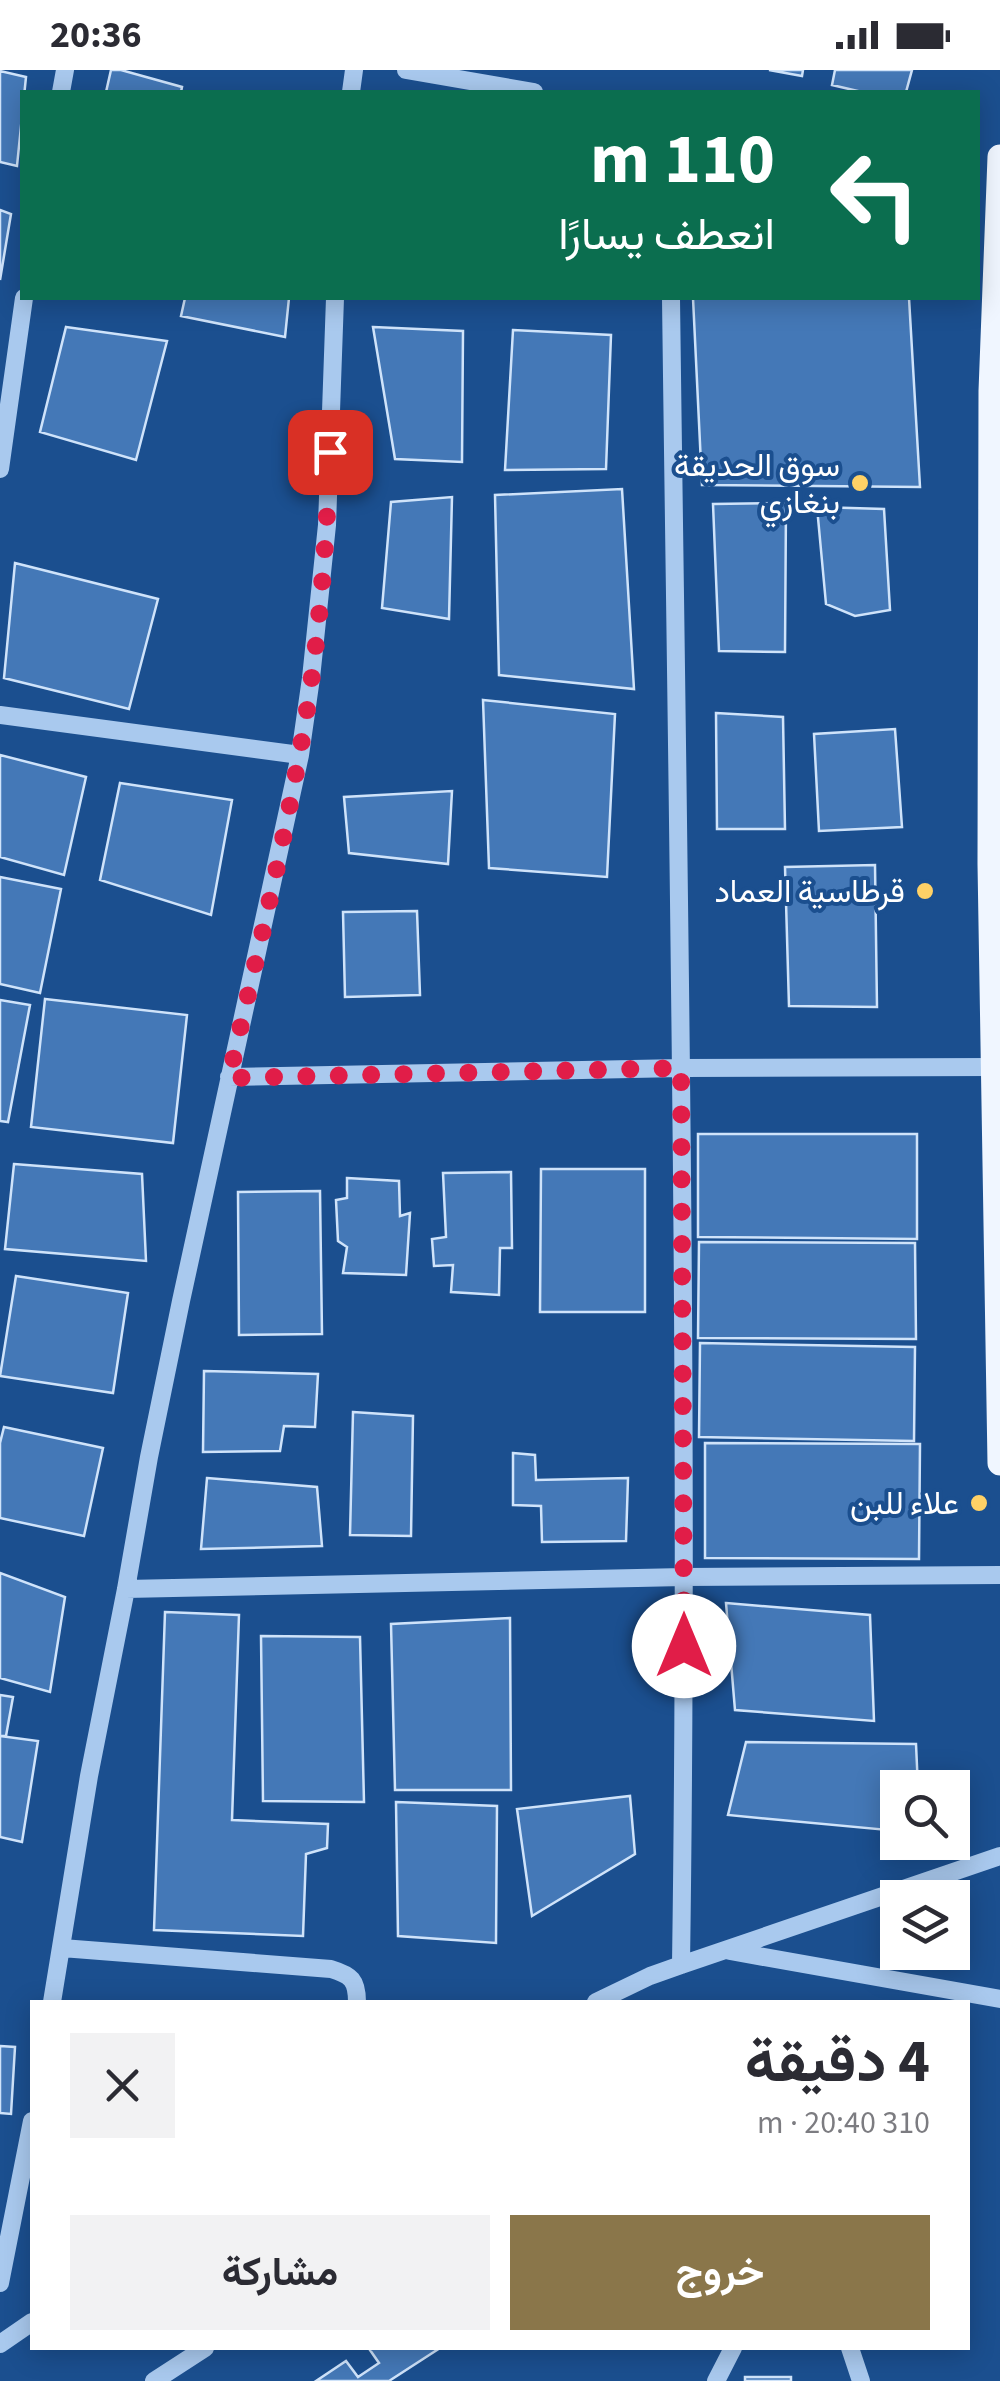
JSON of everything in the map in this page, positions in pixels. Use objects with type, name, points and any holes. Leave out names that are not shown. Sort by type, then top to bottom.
[{"type":"main road","points":[[992,165],[996,391],[994,1067],[1000,1462]]},
{"type":"street","points":[[406,70],[522,90]]},
{"type":"street","points":[[0,469],[9,329],[23,300]]},
{"type":"street","points":[[52,2000],[89,1776],[153,1437],[300,755],[327,525],[336,300]]},
{"type":"street","points":[[671,300],[684,1577],[680,1965]]},
{"type":"street","points":[[0,715],[300,755]]},
{"type":"street","points":[[229,1078],[681,1068],[994,1067]]},
{"type":"street","points":[[126,1589],[684,1577],[1000,1575]]},
{"type":"street","points":[[600,2000],[680,1965],[1000,1856]]},
{"type":"street","points":[[62,1948],[331,1969],[348,1974],[357,1988],[357,2000]]},
{"type":"street","points":[[725,1950],[1000,1999]]},
{"type":"street","points":[[0,2282],[28,2172],[30,2146]]},
{"type":"street","points":[[0,2344],[30,2323]]},
{"type":"street","points":[[154,2381],[201,2350]]},
{"type":"street","points":[[716,2381],[732,2350]]},
{"type":"street","points":[[851,2350],[861,2381]]},
{"type":"building","points":[[111,70],[182,87],[181,90],[106,90]]},
{"type":"building","points":[[769,70],[803,70],[802,76]]},
{"type":"building","points":[[835,70],[912,70],[907,90],[853,90],[832,85]]},
{"type":"building","points":[[0,71],[26,77],[25,90],[20,90],[17,166],[0,162]]},
{"type":"building","points":[[0,210],[11,214],[0,280]]},
{"type":"building","points":[[185,300],[289,300],[285,337],[181,316]]},
{"type":"building","points":[[693,300],[909,300],[920,487],[702,485]]},
{"type":"building","points":[[66,327],[167,341],[136,460],[40,432]]},
{"type":"building","points":[[373,327],[463,331],[462,462],[395,459]]},
{"type":"building","points":[[513,330],[611,335],[606,469],[505,470]]},
{"type":"building","points":[[622,489],[634,689],[499,675],[495,495]]},
{"type":"building","points":[[452,497],[449,619],[382,608],[391,502]]},
{"type":"building","points":[[786,503],[785,652],[719,651],[713,504]]},
{"type":"building","points":[[817,507],[884,509],[890,610],[855,616],[826,604]]},
{"type":"building","points":[[15,563],[158,599],[129,709],[4,678]]},
{"type":"building","points":[[483,700],[615,714],[607,877],[489,868]]},
{"type":"building","points":[[716,713],[783,717],[785,829],[717,829]]},
{"type":"building","points":[[895,729],[902,827],[819,831],[814,734]]},
{"type":"building","points":[[0,755],[86,777],[64,875],[0,857]]},
{"type":"building","points":[[120,783],[232,800],[211,915],[100,880]]},
{"type":"building","points":[[452,791],[448,864],[349,853],[344,797]]},
{"type":"building","points":[[875,865],[877,1007],[789,1006],[785,867]]},
{"type":"building","points":[[0,877],[61,889],[40,993],[0,984]]},
{"type":"building","points":[[417,911],[420,995],[345,997],[343,912]]},
{"type":"building","points":[[45,999],[187,1015],[173,1143],[31,1127]]},
{"type":"building","points":[[0,1000],[30,1005],[8,1122],[0,1121]]},
{"type":"building","points":[[698,1134],[917,1134],[917,1239],[698,1237]]},
{"type":"building","points":[[14,1164],[142,1174],[146,1261],[5,1249]]},
{"type":"building","points":[[541,1169],[645,1169],[645,1312],[540,1312]]},
{"type":"building","points":[[511,1172],[512,1248],[500,1248],[499,1295],[451,1292],[453,1265],[434,1266],[432,1239],[446,1237],[443,1173]]},
{"type":"building","points":[[347,1178],[399,1181],[400,1216],[410,1213],[406,1275],[343,1273],[347,1247],[338,1241],[336,1200],[347,1198]]},
{"type":"building","points":[[320,1191],[322,1334],[239,1335],[238,1192]]},
{"type":"building","points":[[699,1242],[915,1243],[916,1339],[698,1338]]},
{"type":"building","points":[[16,1276],[128,1293],[113,1393],[0,1376]]},
{"type":"building","points":[[700,1343],[915,1347],[914,1441],[699,1437]]},
{"type":"building","points":[[204,1371],[318,1374],[315,1427],[284,1426],[280,1451],[203,1452]]},
{"type":"building","points":[[353,1412],[413,1416],[411,1536],[350,1535]]},
{"type":"building","points":[[4,1427],[103,1448],[84,1536],[0,1518],[0,1443]]},
{"type":"building","points":[[705,1443],[920,1444],[919,1559],[705,1558]]},
{"type":"building","points":[[513,1453],[535,1455],[536,1480],[628,1478],[626,1541],[542,1542],[541,1506],[513,1505]]},
{"type":"building","points":[[207,1478],[317,1487],[322,1546],[201,1549]]},
{"type":"building","points":[[0,1573],[65,1597],[50,1692],[0,1678]]},
{"type":"building","points":[[726,1603],[870,1615],[874,1721],[735,1710]]},
{"type":"building","points":[[165,1612],[239,1615],[232,1820],[328,1824],[327,1848],[306,1854],[303,1936],[154,1930]]},
{"type":"building","points":[[510,1618],[511,1790],[395,1790],[391,1624]]},
{"type":"building","points":[[261,1636],[360,1637],[364,1802],[263,1801]]},
{"type":"building","points":[[0,1695],[13,1697],[6,1736],[0,1736]]},
{"type":"building","points":[[0,1736],[38,1741],[22,1842],[0,1837]]},
{"type":"building","points":[[746,1742],[916,1744],[917,1770],[880,1770],[880,1829],[728,1815]]},
{"type":"building","points":[[630,1796],[635,1854],[532,1916],[517,1809]]},
{"type":"building","points":[[396,1802],[497,1806],[496,1943],[398,1936]]},
{"type":"building","points":[[0,2046],[15,2047],[11,2114],[0,2113]]},
{"type":"building","points":[[370,2350],[437,2350],[389,2381],[316,2381],[346,2361],[358,2377],[379,2363]]},
{"type":"building","points":[[745,2377],[791,2377],[791,2381],[745,2381]]},
{"type":"place","name":"سوق الحديقة بنغازي","points":[[860,483]]},
{"type":"place","name":"قرطاسية العماد","points":[[925,891]]},
{"type":"place","name":"علاء للبن","points":[[979,1503]]},
{"type":"route","points":[[330,452],[327,525],[300,755],[229,1078],[681,1068],[684,1646]]}]
